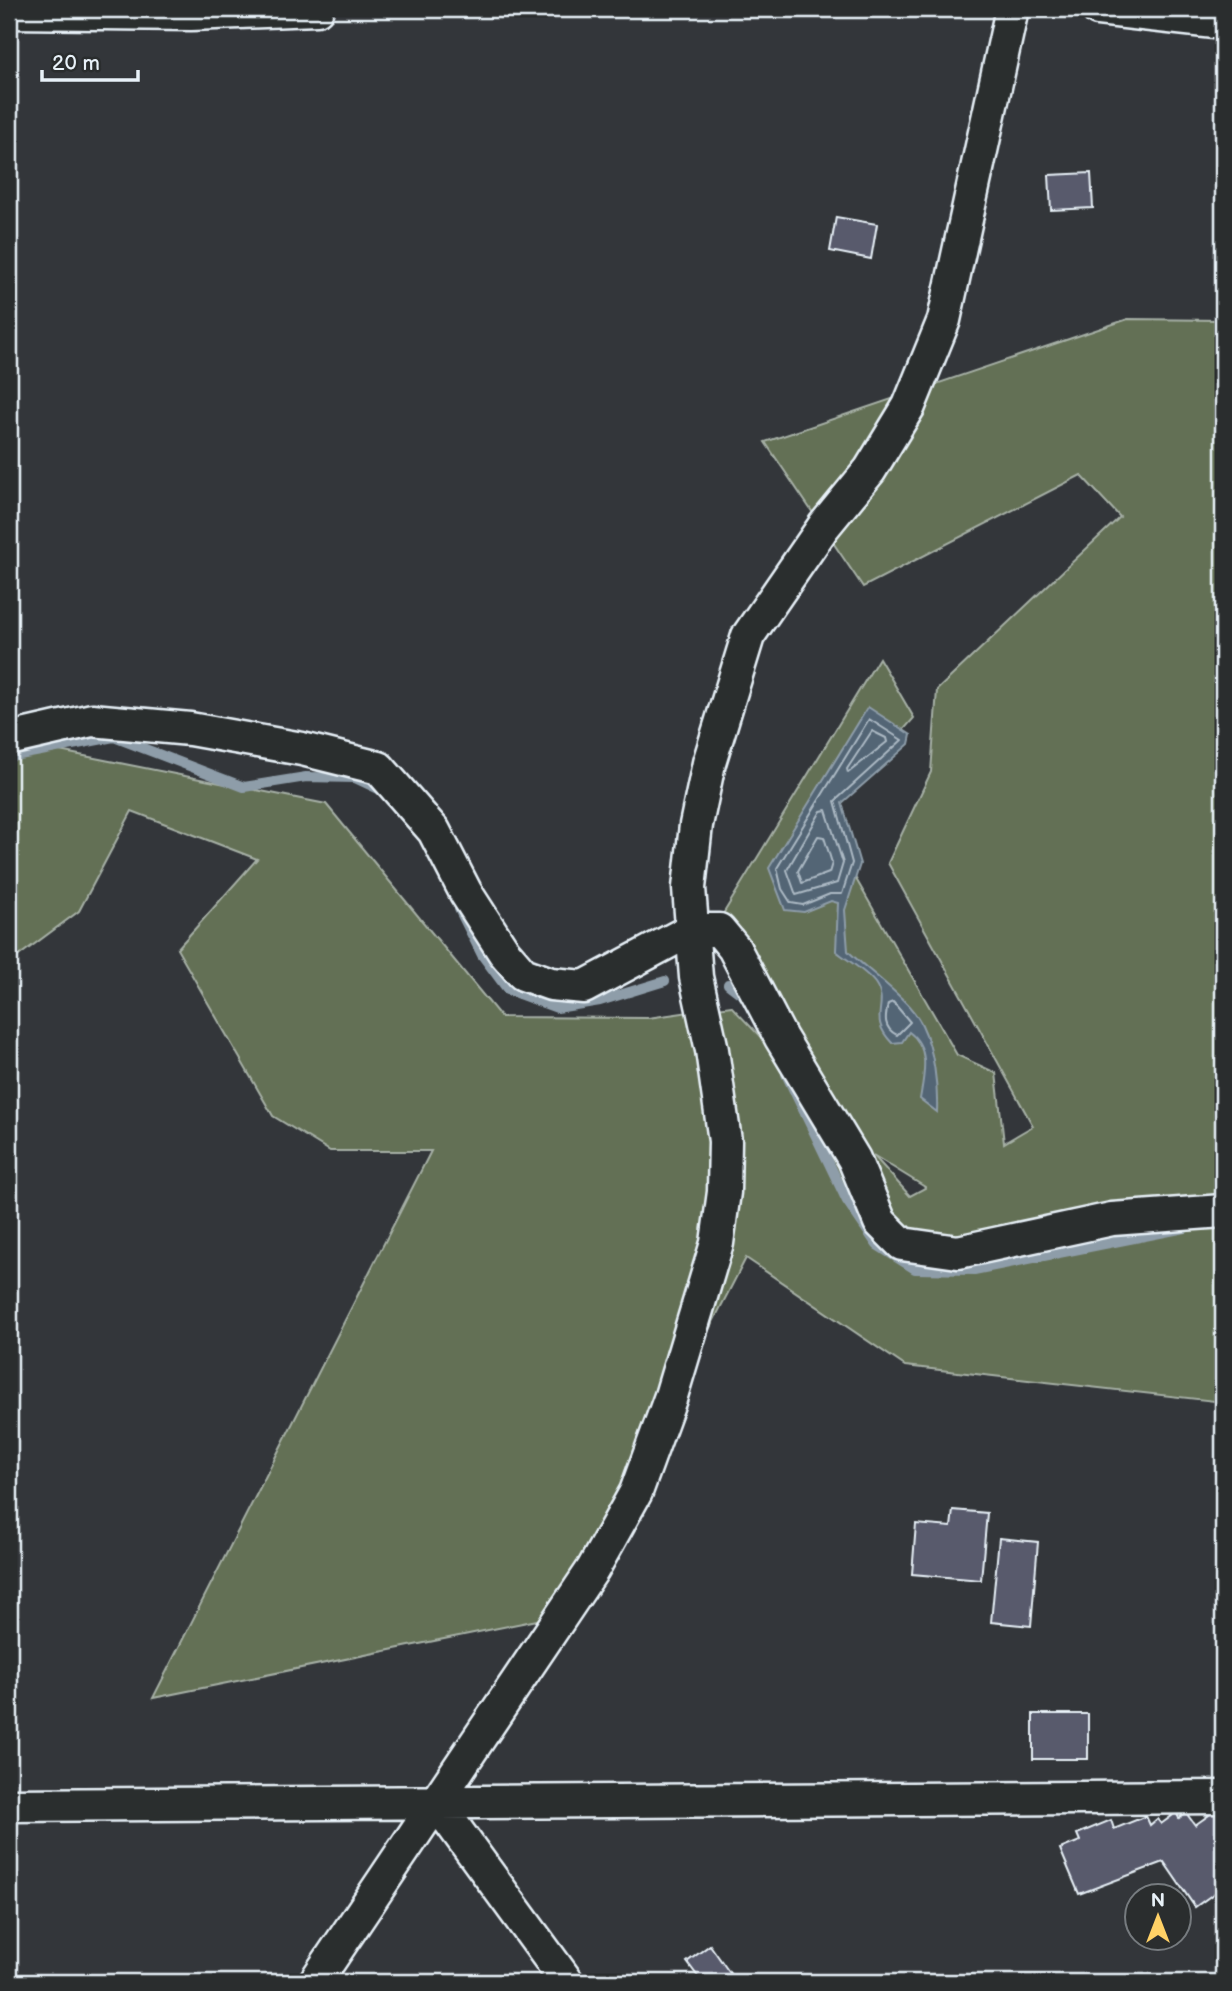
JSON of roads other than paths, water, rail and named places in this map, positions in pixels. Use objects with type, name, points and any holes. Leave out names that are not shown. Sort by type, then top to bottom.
[{"type":"street","points":[[21,11],[191,14],[317,9]]},
{"type":"street","points":[[315,1982],[593,1569],[626,1510],[671,1396],[717,1242],[724,1192],[725,1141],[712,1050],[696,978],[689,888],[696,825],[709,763],[748,636],[824,526],[870,470],[909,405],[944,320],[1012,9]]},
{"type":"street","points":[[1098,9],[1223,23]]},
{"type":"street","points":[[9,740],[92,720],[190,729],[302,749],[379,768],[434,831],[466,893],[505,952],[523,974],[551,984],[584,986],[691,930],[719,930],[734,948],[781,1038],[854,1159],[880,1222],[902,1244],[958,1252],[1112,1219],[1223,1210]]},
{"type":"street","points":[[9,1805],[1223,1797]]},
{"type":"street","points":[[436,1802],[567,1982]]},
{"type":"water","points":[[868,707],[911,735],[909,744],[842,803],[860,864],[845,910],[848,951],[908,1005],[922,1025],[930,1045],[934,1068],[937,1112],[920,1099],[924,1062],[921,1046],[916,1038],[909,1032],[902,1042],[892,1043],[884,1034],[879,1018],[881,998],[875,983],[836,951],[838,903],[831,901],[804,912],[785,910],[769,868]]},
{"type":"waterway","points":[[9,757],[114,737],[244,787],[306,777],[355,778],[387,793]]},
{"type":"waterway","points":[[459,909],[482,955],[508,990],[557,1008],[600,1001],[665,981]]},
{"type":"waterway","points":[[728,984],[750,1001]]},
{"type":"waterway","points":[[786,1074],[847,1201],[877,1245],[915,1269],[974,1270],[1185,1228]]}]
